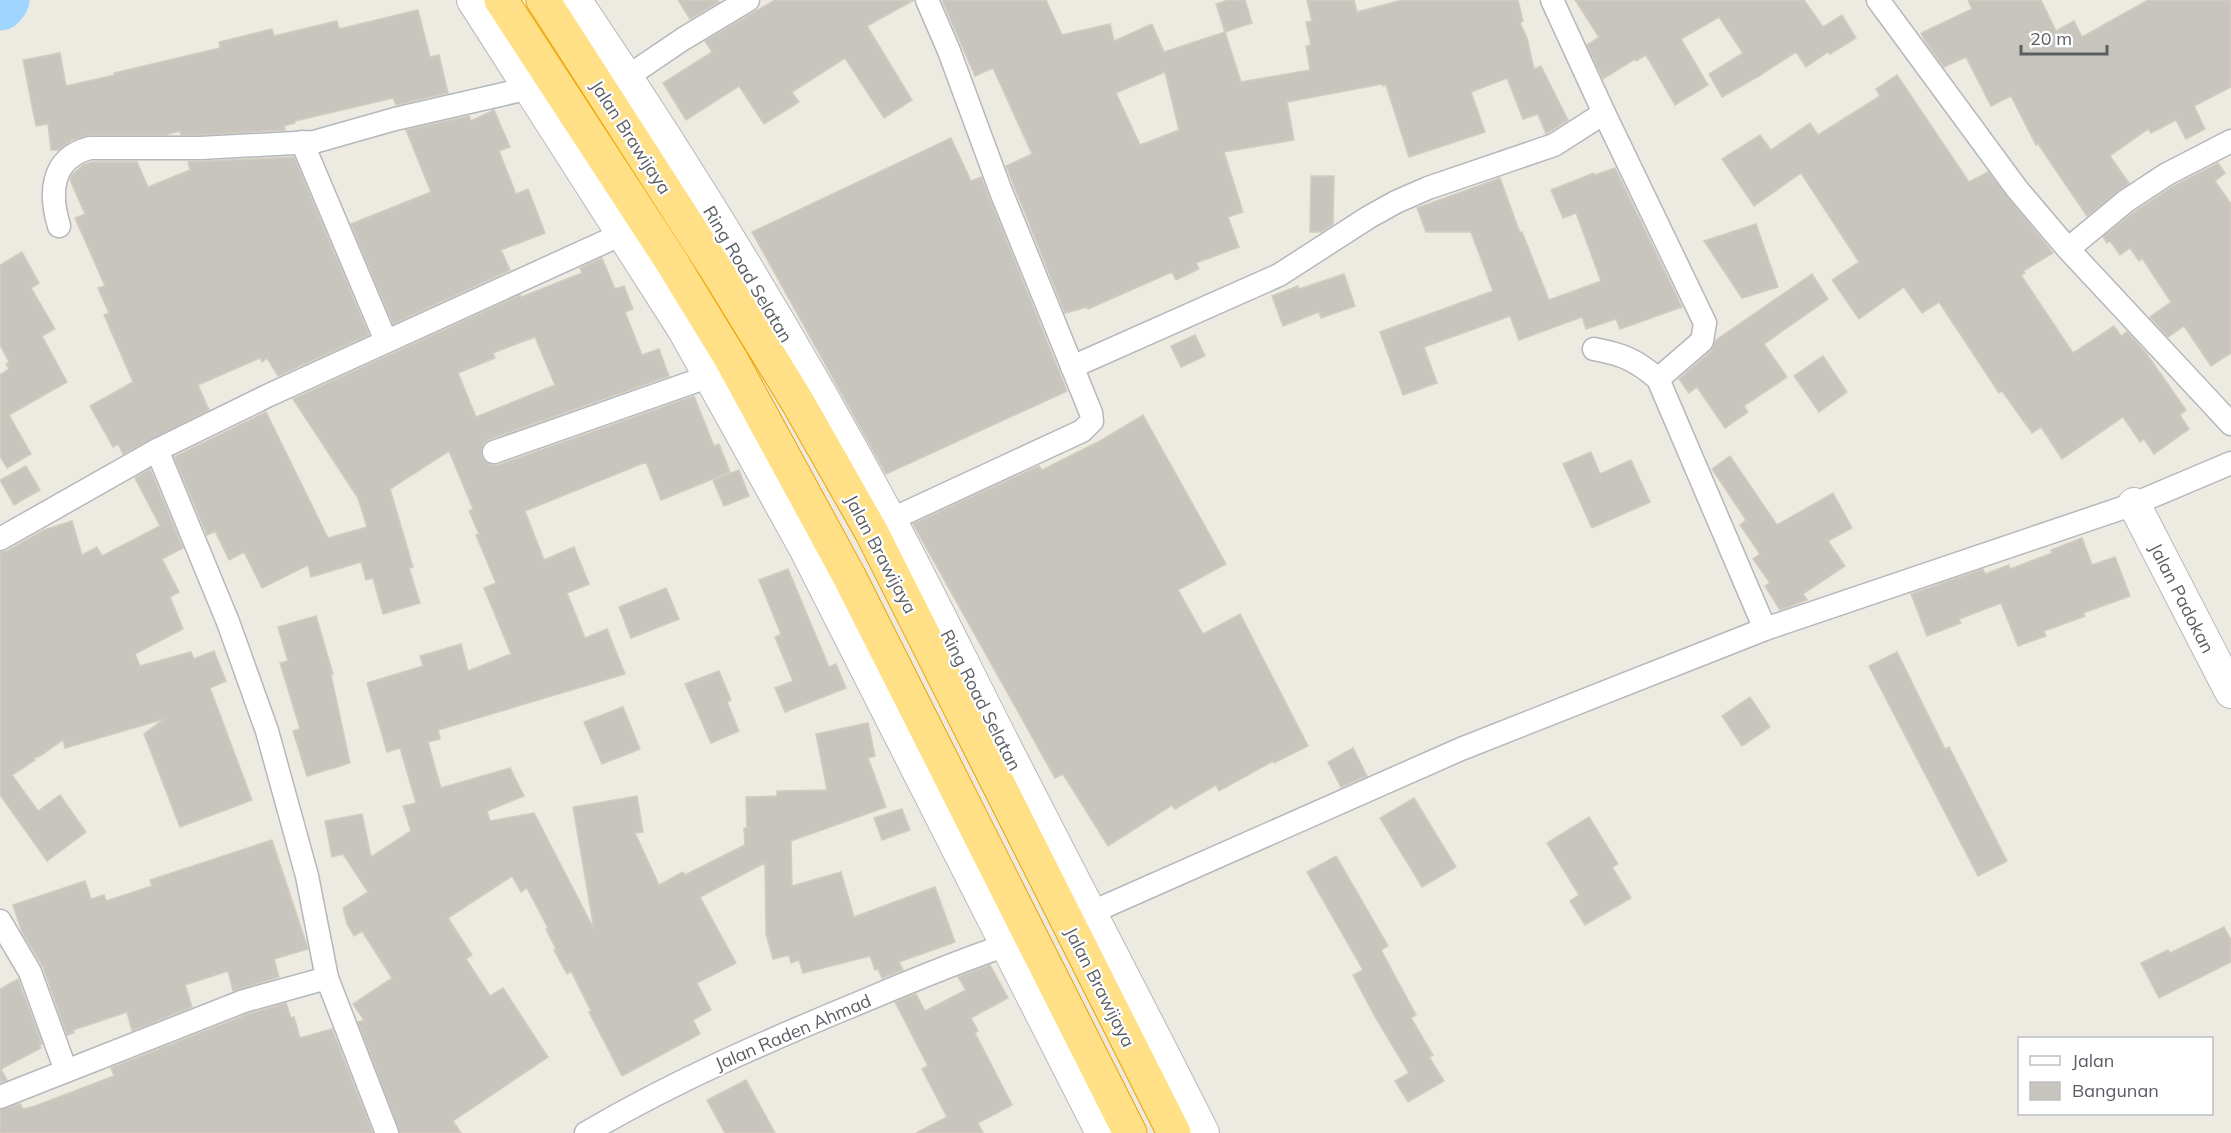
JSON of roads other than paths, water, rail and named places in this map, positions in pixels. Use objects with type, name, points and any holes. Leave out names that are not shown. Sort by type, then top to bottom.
[{"type":"highway","name":"Jalan Brawijaya","points":[[555,2],[797,400],[872,533],[1121,998],[1174,1133]]},
{"type":"highway","name":"Jalan Brawijaya","points":[[494,11],[668,256],[736,369],[849,576],[1130,1133]]},
{"type":"street","points":[[627,77],[683,39],[748,0]]},
{"type":"street","points":[[890,520],[1089,426],[1092,422],[1092,413],[1000,189],[949,51],[927,0]]},
{"type":"street","points":[[1552,0],[1705,322],[1702,341],[1658,379]]},
{"type":"street","points":[[1878,0],[2018,189],[2068,249],[2181,373],[2231,424]]},
{"type":"street","name":"Ring Road Selatan","points":[[555,2],[627,77],[760,291],[890,520],[1090,913],[1121,998],[1203,1133]]},
{"type":"street","points":[[494,11],[530,88],[684,330],[805,548],[1102,1133]]},
{"type":"street","points":[[59,226],[53,197],[59,167],[67,158],[90,148],[200,148],[314,142],[395,119],[530,88]]},
{"type":"street","points":[[1072,367],[1279,275],[1396,202],[1428,188],[1554,145],[1604,113]]},
{"type":"street","points":[[2068,249],[2098,222],[2158,179],[2231,141]]},
{"type":"street","points":[[302,142],[386,341]]},
{"type":"street","points":[[0,539],[157,450],[386,341],[622,234]]},
{"type":"street","points":[[1593,349],[1634,360],[1658,379],[1764,629]]},
{"type":"street","points":[[494,452],[710,376]]},
{"type":"street","points":[[157,450],[228,622],[267,731],[307,876],[327,978],[387,1133]]},
{"type":"street","points":[[1090,913],[1461,749],[1764,629],[2134,504],[2231,463]]},
{"type":"street","name":"Jalan Padokan","points":[[2134,504],[2231,692]]},
{"type":"street","points":[[0,921],[30,972],[66,1071]]},
{"type":"street","name":"Jalan Raden Ahmad","points":[[585,1133],[689,1077],[967,958],[1007,945]]},
{"type":"street","points":[[0,1097],[244,1001],[327,978]]},
{"type":"waterway","points":[[0,5],[4,0]]}]
